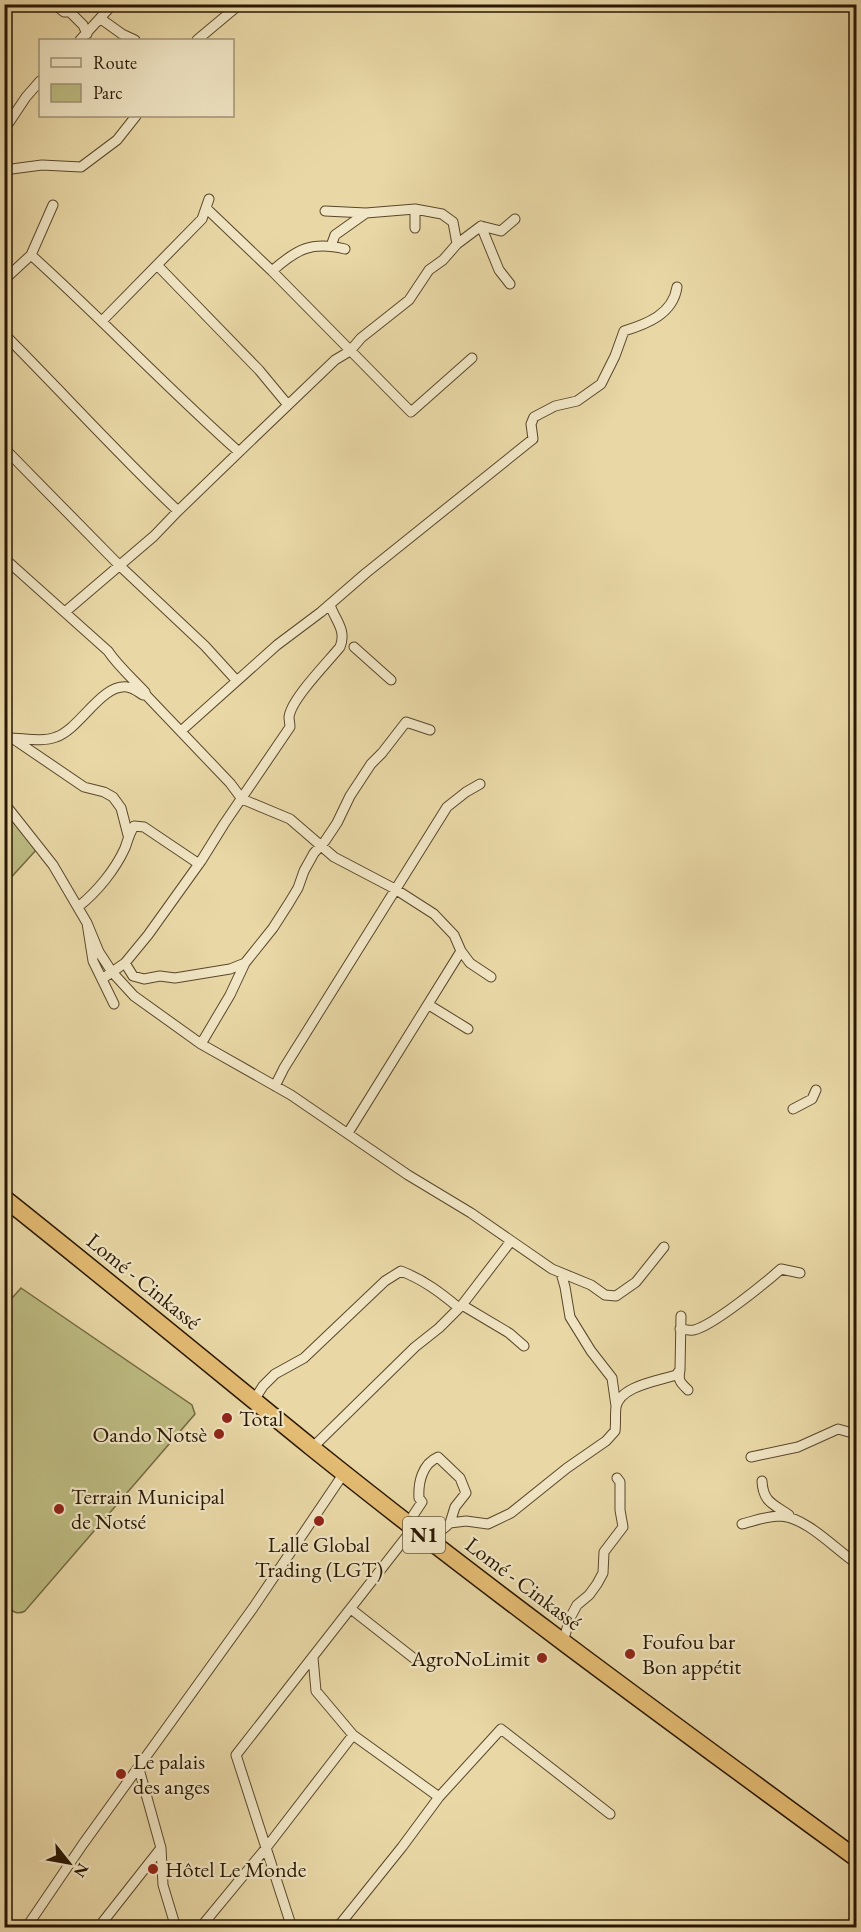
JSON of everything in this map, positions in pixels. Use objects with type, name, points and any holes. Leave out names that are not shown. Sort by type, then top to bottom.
[{"type":"highway","name":"Lomé - Cinkassé","points":[[4,1198],[312,1448],[430,1540],[563,1642],[856,1858]]},
{"type":"street","points":[[54,4],[64,12],[70,12],[83,25],[84,37]]},
{"type":"street","points":[[84,37],[114,4]]},
{"type":"street","points":[[198,39],[240,4]]},
{"type":"street","points":[[101,19],[133,39]]},
{"type":"street","points":[[4,130],[39,82]]},
{"type":"street","points":[[4,170],[42,165],[81,167],[117,140],[135,117]]},
{"type":"street","points":[[102,321],[202,219],[208,203],[411,412],[472,358]]},
{"type":"street","points":[[4,280],[31,255],[53,205]]},
{"type":"street","points":[[415,209],[415,228]]},
{"type":"street","points":[[325,211],[366,213],[415,209],[442,214],[453,222],[456,244]]},
{"type":"street","points":[[331,246],[335,235],[366,213]]},
{"type":"street","points":[[65,612],[154,536],[335,360],[350,351],[361,338],[409,300],[429,270],[443,260],[456,244],[481,226],[501,231],[515,219]]},
{"type":"street","points":[[481,226],[499,270],[510,284]]},
{"type":"street","points":[[272,271],[290,255],[309,247],[331,246],[345,249]]},
{"type":"street","points":[[31,255],[239,452]]},
{"type":"street","points":[[157,265],[259,370],[288,405]]},
{"type":"street","points":[[182,731],[276,645],[533,439],[531,424],[534,417],[555,406],[577,401],[601,384],[624,332],[661,315],[676,298],[677,287]]},
{"type":"street","points":[[4,334],[80,410],[126,462],[178,511]]},
{"type":"street","points":[[4,448],[119,565],[205,646],[236,680]]},
{"type":"street","points":[[4,558],[108,651],[117,664],[182,731],[242,799],[290,819],[334,857],[395,889],[434,914],[454,935],[461,951],[470,963],[491,977]]},
{"type":"street","points":[[102,979],[125,963],[199,864],[290,727],[289,717],[294,705],[340,647],[343,630],[330,604]]},
{"type":"street","points":[[354,647],[391,680]]},
{"type":"street","points":[[8,738],[56,737],[72,727],[109,692],[118,687],[131,688],[146,695]]},
{"type":"street","points":[[201,1044],[230,995],[245,963],[273,928],[298,888],[314,853],[337,823],[345,804],[371,764],[406,722],[430,730]]},
{"type":"street","points":[[8,738],[84,787],[113,797],[121,808],[128,835]]},
{"type":"street","points":[[275,1086],[447,807],[480,784]]},
{"type":"street","points":[[4,803],[52,865],[78,907],[99,952],[112,972],[135,996],[201,1044],[275,1086],[408,1175],[471,1213],[552,1269],[591,1285],[605,1294],[616,1296],[636,1282],[664,1247]]},
{"type":"street","points":[[78,907],[91,897],[103,882],[125,848],[128,835],[134,826],[144,827],[199,864]]},
{"type":"street","points":[[87,924],[93,961],[114,1004]]},
{"type":"street","points":[[348,1133],[461,951]]},
{"type":"street","points":[[125,963],[133,976],[144,979],[160,976],[175,978],[230,969],[245,963]]},
{"type":"street","points":[[429,1005],[468,1029]]},
{"type":"street","points":[[793,1109],[812,1099],[816,1090]]},
{"type":"street","points":[[312,1448],[415,1347],[460,1307],[511,1241]]},
{"type":"street","points":[[680,1329],[693,1330],[712,1322],[781,1269],[800,1273]]},
{"type":"street","points":[[254,1400],[275,1374],[304,1358],[385,1281],[401,1271],[417,1278],[460,1307],[509,1333],[524,1346]]},
{"type":"street","points":[[450,1523],[466,1521],[488,1524],[511,1513],[567,1468],[606,1441],[615,1431],[616,1407],[612,1378],[570,1317],[561,1273]]},
{"type":"street","points":[[680,1383],[678,1378],[682,1356],[681,1316]]},
{"type":"street","points":[[616,1407],[620,1397],[633,1387],[665,1379],[676,1375],[680,1370]]},
{"type":"street","points":[[665,1379],[680,1383],[688,1390]]},
{"type":"street","points":[[751,1457],[798,1447],[838,1429],[856,1434]]},
{"type":"street","points":[[292,1928],[236,1755],[351,1609],[411,1525],[422,1503],[418,1498],[418,1492],[425,1467],[438,1457],[460,1478],[466,1493],[455,1507],[450,1523],[430,1540]]},
{"type":"street","points":[[26,1928],[83,1844],[259,1600],[344,1473]]},
{"type":"street","points":[[563,1642],[570,1618],[577,1605],[589,1595],[603,1573],[604,1552],[623,1527],[620,1510],[620,1482],[617,1478]]},
{"type":"street","points":[[762,1481],[763,1492],[768,1500],[796,1521]]},
{"type":"street","points":[[742,1524],[777,1516],[786,1517],[814,1531],[856,1563]]},
{"type":"street","points":[[351,1609],[416,1660]]},
{"type":"street","points":[[313,1658],[316,1691],[353,1735],[439,1797]]},
{"type":"street","points":[[337,1928],[439,1797],[501,1729],[610,1814]]},
{"type":"street","points":[[200,1928],[267,1848],[353,1735]]},
{"type":"street","points":[[139,1769],[161,1848],[163,1885],[176,1928]]},
{"type":"street","points":[[98,1928],[161,1848]]},
{"type":"green space","points":[[4,811],[37,849],[6,883],[4,880]]},
{"type":"green space","name":"Terrain Municipal de Notsé","points":[[21,1288],[192,1405],[195,1414],[25,1611],[19,1613],[5,1605],[4,1307]]},
{"type":"place","name":"Total","points":[[227,1418]]},
{"type":"place","name":"Oando Notsè","points":[[219,1434]]},
{"type":"place","name":"Terrain Municipal de Notsé","points":[[59,1509]]},
{"type":"place","name":"Lalle Global Trading (LGT)","points":[[319,1521]]},
{"type":"place","name":"Foufou bar Bon appétit","points":[[630,1654]]},
{"type":"place","name":"AgroNoLimit","points":[[542,1658]]},
{"type":"place","name":"Le palais des anges","points":[[121,1774]]},
{"type":"place","name":"Hôtel Le Monde","points":[[153,1869]]}]
